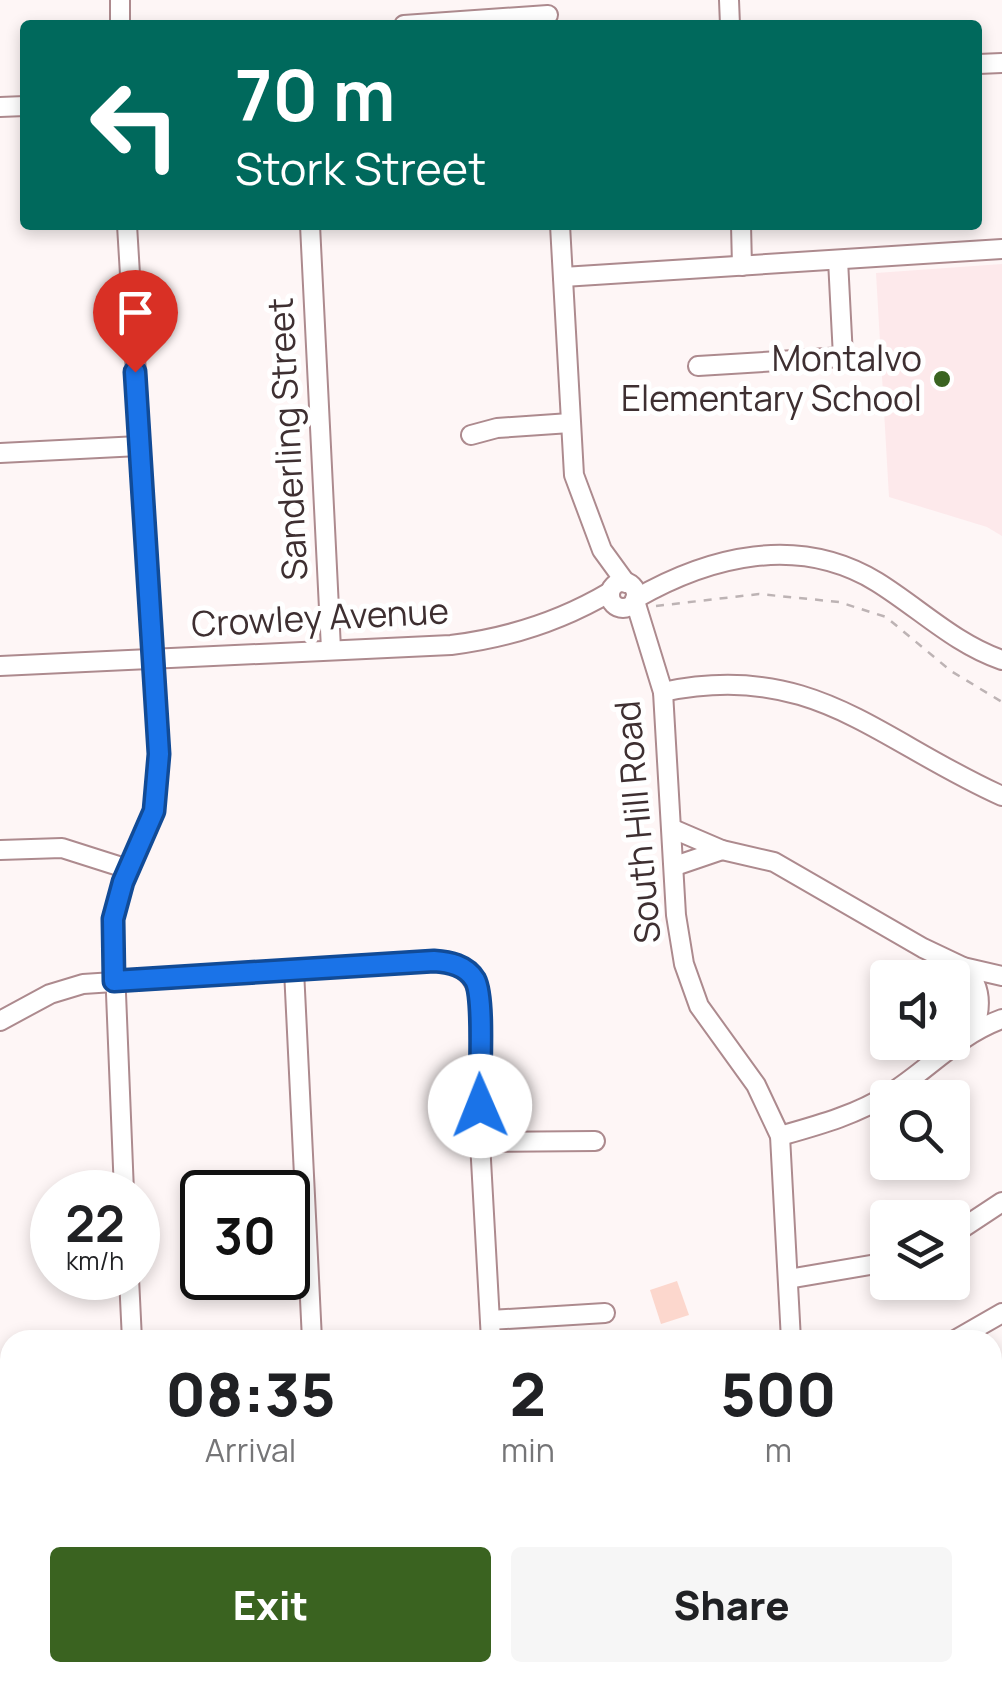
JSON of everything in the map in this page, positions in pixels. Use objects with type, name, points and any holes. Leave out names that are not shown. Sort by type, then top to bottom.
[{"type":"street","points":[[464,20],[548,13]]},
{"type":"street","points":[[123,1170],[113,919],[128,869],[148,828],[158,790],[155,659],[138,446],[127,230]]},
{"type":"street","name":"Sanderling Street","points":[[310,230],[330,649]]},
{"type":"street","name":"South Hill Road","points":[[560,230],[570,423],[578,498],[642,635],[663,692],[677,928],[692,990],[708,1020],[756,1085],[780,1136],[791,1330]]},
{"type":"street","points":[[740,230],[742,266]]},
{"type":"street","points":[[563,277],[1002,250]]},
{"type":"street","points":[[698,366],[843,357],[838,260]]},
{"type":"street","points":[[471,436],[498,428],[570,423]]},
{"type":"street","points":[[0,454],[138,446]]},
{"type":"street","points":[[623,595],[706,566],[753,556],[781,554],[830,562],[876,582],[965,642],[1002,660]]},
{"type":"street","name":"Crowley Avenue","points":[[0,666],[482,642],[623,595]]},
{"type":"street","points":[[663,692],[742,685],[806,694],[860,716],[951,772],[1002,796]]},
{"type":"street","points":[[674,829],[722,850],[774,862],[950,960]]},
{"type":"street","points":[[0,850],[62,848],[128,869]]},
{"type":"street","points":[[675,866],[722,850]]},
{"type":"street","points":[[0,1021],[66,988],[114,981],[434,961],[462,968],[475,980],[480,1000],[480,1142],[490,1330]]},
{"type":"street","points":[[970,969],[1002,976]]},
{"type":"street","points":[[294,970],[312,1330]]},
{"type":"street","points":[[970,976],[976,983],[979,1012],[974,1029]]},
{"type":"street","points":[[780,1136],[838,1120],[874,1103],[974,1029],[1002,1018]]},
{"type":"street","points":[[480,1142],[594,1141]]},
{"type":"street","points":[[970,1222],[1002,1202]]},
{"type":"street","points":[[788,1279],[870,1265]]},
{"type":"street","points":[[130,1300],[132,1330]]},
{"type":"street","points":[[490,1320],[605,1313]]},
{"type":"street","points":[[973,1330],[1002,1313]]},
{"type":"path","points":[[654,606],[789,594],[838,602],[886,617],[925,652],[1002,702]]},
{"type":"path","points":[[886,617],[890,610]]},
{"type":"shaded area","name":"Montalvo Elementary School","points":[[1002,264],[1002,536],[987,527],[889,497],[876,273]]},
{"type":"building","points":[[677,1281],[689,1315],[661,1324],[650,1290]]},
{"type":"place","name":"Montalvo Elementary School","points":[[942,379]]},
{"type":"route","points":[[135,372],[155,659],[158,790],[154,811],[123,882],[113,919],[114,981],[434,961],[456,964],[475,980],[480,994],[480,1106]]}]
